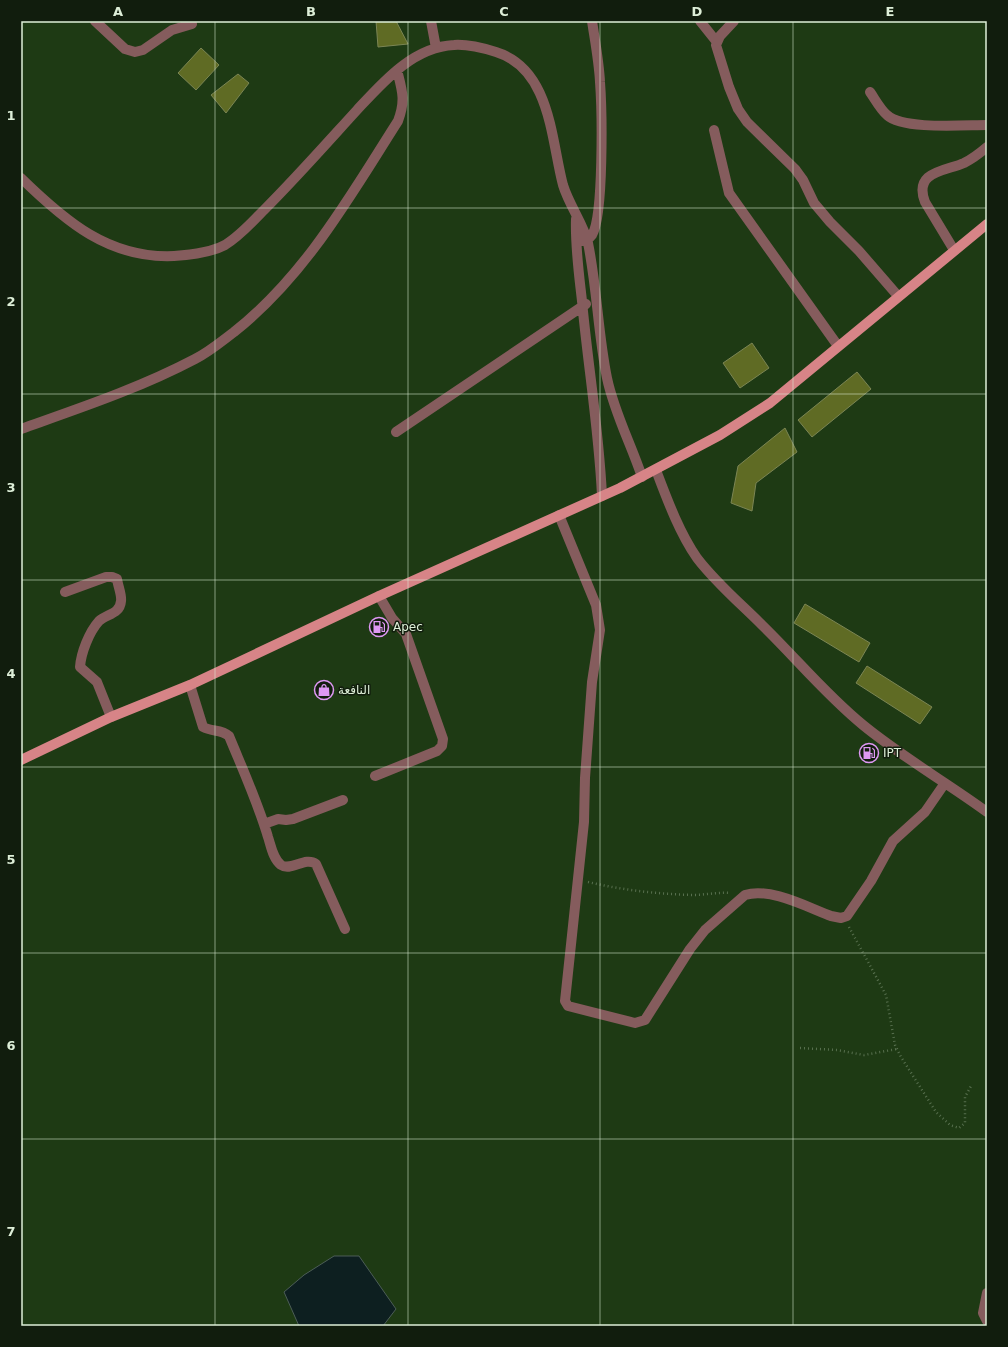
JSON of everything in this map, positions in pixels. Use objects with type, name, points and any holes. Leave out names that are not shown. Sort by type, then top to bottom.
[{"type":"main road","points":[[21,760],[111,717],[190,685],[379,596],[602,496],[656,470],[720,435],[770,403],[987,224]]},
{"type":"street","points":[[95,21],[126,49],[135,52],[142,50],[172,30],[192,24]]},
{"type":"street","points":[[431,21],[436,48]]},
{"type":"street","points":[[576,242],[588,240],[594,231],[597,218],[602,130],[600,82],[592,21]]},
{"type":"street","points":[[700,21],[716,41],[729,87],[738,109],[747,122],[795,169],[803,180],[814,203],[830,222],[859,251],[898,296]]},
{"type":"street","points":[[716,41],[734,21]]},
{"type":"street","points":[[21,178],[53,210],[94,238],[119,249],[141,255],[162,257],[181,256],[215,250],[227,244],[242,232],[314,158],[378,87],[397,70],[416,57],[436,48],[455,45],[498,53],[515,62],[527,75],[545,105],[553,133],[563,183],[576,217],[588,240],[601,341],[608,381],[642,477]]},
{"type":"street","points":[[21,429],[124,391],[196,359],[221,342],[264,306],[298,270],[332,224],[398,121],[404,99],[397,70]]},
{"type":"street","points":[[870,92],[887,116],[907,123],[937,125],[987,125]]},
{"type":"street","points":[[714,130],[729,192],[838,346]]},
{"type":"street","points":[[954,250],[925,202],[923,196],[925,183],[932,173],[964,163],[987,147]]},
{"type":"street","points":[[576,217],[576,242],[582,306],[600,447],[602,496]]},
{"type":"street","points":[[396,432],[582,306],[596,299]]},
{"type":"street","points":[[586,344],[601,341]]},
{"type":"street","points":[[656,470],[682,531],[697,557],[719,584],[762,625],[841,706],[865,726],[987,812]]},
{"type":"street","points":[[559,515],[596,605],[600,630],[592,682],[585,770],[584,822],[569,954],[566,1004],[572,1008],[635,1023],[645,1020],[690,949],[705,930],[745,895],[753,892],[767,893],[832,916],[841,918],[847,916],[871,881],[893,841],[925,812],[945,783]]},
{"type":"street","points":[[65,592],[106,577],[112,576],[117,579],[121,600],[119,608],[101,620],[94,627],[80,660],[80,667],[97,682],[111,717]]},
{"type":"street","points":[[375,776],[438,751],[442,746],[443,739],[406,634],[392,618],[379,596]]},
{"type":"street","points":[[190,685],[203,727],[210,731],[225,732],[229,736],[264,824],[274,857],[281,865],[287,866],[307,861],[316,864],[345,929]]},
{"type":"street","points":[[264,824],[278,819],[293,819],[343,800]]},
{"type":"street","points":[[981,1326],[985,1317],[987,1293]]},
{"type":"path","points":[[578,879],[621,890],[693,895],[727,893],[745,895]]},
{"type":"path","points":[[845,917],[851,933],[886,995],[897,1049],[936,1112],[950,1125],[959,1128],[965,1123],[965,1097],[971,1086]]},
{"type":"path","points":[[800,1048],[837,1050],[864,1055],[897,1049]]},
{"type":"shaded area","points":[[334,1256],[359,1256],[396,1309],[383,1326],[299,1326],[284,1292],[304,1275]]},
{"type":"building","points":[[376,21],[396,21],[408,44],[378,47]]},
{"type":"building","points":[[201,48],[219,65],[196,90],[178,73]]},
{"type":"building","points":[[238,74],[249,83],[226,113],[211,95]]},
{"type":"building","points":[[752,343],[769,368],[740,388],[723,363]]},
{"type":"building","points":[[857,372],[871,389],[812,437],[798,420]]},
{"type":"building","points":[[785,428],[797,452],[756,483],[752,511],[731,503],[738,466]]},
{"type":"building","points":[[805,604],[870,643],[859,662],[794,623]]},
{"type":"building","points":[[867,666],[932,707],[920,724],[856,683]]},
{"type":"place","name":"Apec","points":[[379,627]]},
{"type":"place","name":"النافعة","points":[[324,690]]},
{"type":"place","name":"IPT","points":[[869,753]]}]
